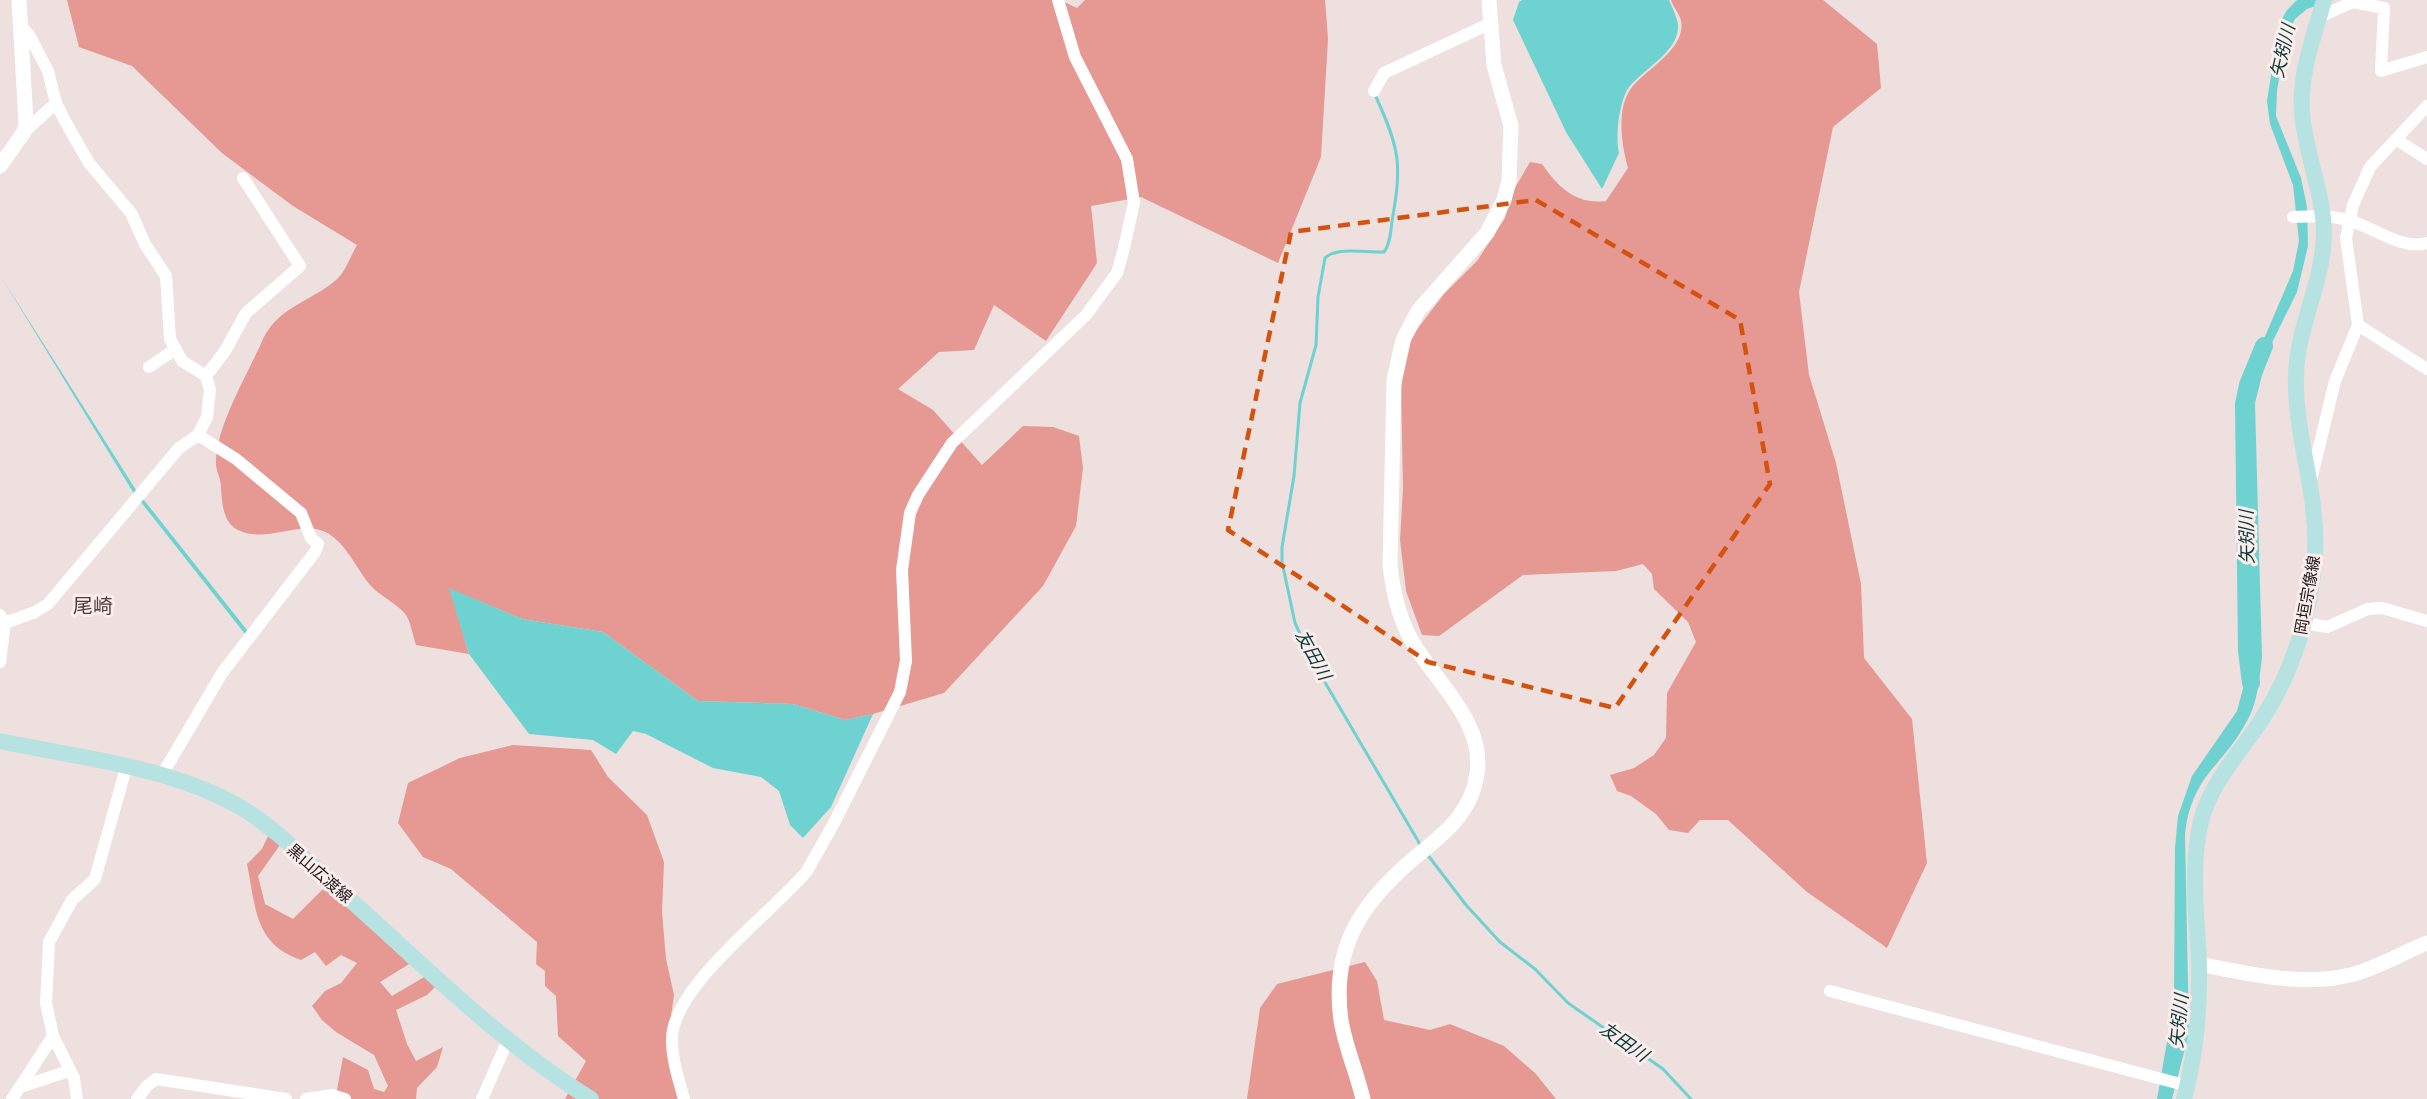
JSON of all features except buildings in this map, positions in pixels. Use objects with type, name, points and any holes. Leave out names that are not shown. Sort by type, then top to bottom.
[{"type":"main road","name":"岡垣宗像線","points":[[2186,1092],[2198,1029],[2197,850],[2205,808],[2216,785],[2270,705],[2289,668],[2304,623],[2313,580],[2315,549],[2311,480],[2300,424],[2296,366],[2300,339],[2322,254],[2323,215],[2308,151],[2301,100],[2321,9]]},
{"type":"main road","name":"黒山広渡線","points":[[0,741],[162,775],[201,787],[234,803],[260,821],[508,1040],[591,1099]]},
{"type":"street","points":[[19,0],[28,113],[24,132]]},
{"type":"street","points":[[684,1099],[672,1040],[674,1021],[684,999],[711,967],[787,895],[807,871],[895,705],[906,661],[902,570],[910,513],[918,495],[952,443],[1086,315],[1117,273],[1134,203],[1127,159],[1075,57],[1058,0]]},
{"type":"street","points":[[1363,1099],[1341,1020],[1340,975],[1350,936],[1361,912],[1388,879],[1451,828],[1467,807],[1478,772],[1478,753],[1474,736],[1464,715],[1413,642],[1398,608],[1393,591],[1390,554],[1394,380],[1403,340],[1418,310],[1487,233],[1504,200],[1509,181],[1511,126],[1494,65],[1489,24],[1489,0]]},
{"type":"street","points":[[2321,9],[2353,2],[2384,8],[2381,71],[2427,57]]},
{"type":"street","points":[[1374,91],[1384,73],[1489,24]]},
{"type":"street","points":[[0,662],[3,619],[35,612],[48,604],[179,448],[198,435],[207,417],[210,390],[206,376],[182,361],[170,339],[166,276],[146,244],[131,213],[89,163],[56,103],[48,72],[29,35],[21,26]]},
{"type":"street","points":[[0,166],[24,132],[56,103]]},
{"type":"street","points":[[2311,480],[2335,381],[2358,325],[2346,238],[2353,205],[2370,167],[2427,106]]},
{"type":"street","points":[[2397,140],[2427,159]]},
{"type":"street","points":[[206,376],[225,351],[246,313],[300,266],[243,178]]},
{"type":"street","points":[[2292,217],[2323,215],[2350,220],[2404,242],[2427,243]]},
{"type":"street","points":[[2358,325],[2427,369]]},
{"type":"street","points":[[149,367],[176,349]]},
{"type":"street","points":[[162,775],[222,673],[315,552],[318,544],[311,538],[301,513],[236,459],[198,435]]},
{"type":"street","points":[[2304,623],[2327,627],[2368,609],[2382,608],[2427,621]]},
{"type":"street","points":[[77,1099],[74,1078],[53,1036],[46,1003],[49,942],[72,900],[95,879],[126,768]]},
{"type":"street","points":[[2199,964],[2261,975],[2335,978],[2354,975],[2427,943]]},
{"type":"street","points":[[1830,991],[2186,1092]]},
{"type":"street","points":[[12,1099],[53,1036]]},
{"type":"street","points":[[482,1099],[508,1040]]},
{"type":"street","points":[[20,1087],[69,1071]]},
{"type":"street","points":[[137,1099],[156,1079],[286,1099]]},
{"type":"street","points":[[306,1099],[332,1095],[345,1099]]},
{"type":"highlighted area","points":[[1536,200],[1740,320],[1770,484],[1615,708],[1428,662],[1228,530],[1291,232]]},
{"type":"shaded area","points":[[67,0],[1060,0],[1077,8],[1085,0],[1325,0],[1328,39],[1321,157],[1278,263],[1141,197],[1091,206],[1097,263],[1046,341],[994,305],[974,350],[939,352],[898,389],[933,410],[982,465],[1023,426],[1053,427],[1079,436],[1083,468],[1076,526],[1043,586],[944,693],[845,720],[793,704],[698,701],[603,632],[522,619],[450,589],[469,654],[416,645],[406,615],[371,586],[347,552],[333,537],[315,529],[252,534],[231,525],[223,508],[216,461],[222,431],[234,399],[269,328],[286,312],[336,280],[357,245],[293,206],[222,153],[132,66],[79,47]]},
{"type":"shaded area","points":[[1671,0],[1823,0],[1877,44],[1881,88],[1833,127],[1799,292],[1809,375],[1836,463],[1861,584],[1864,658],[1912,719],[1927,863],[1887,948],[1807,892],[1728,820],[1700,820],[1688,833],[1669,830],[1656,814],[1631,796],[1617,791],[1610,775],[1634,768],[1654,755],[1666,738],[1667,693],[1696,642],[1688,622],[1654,589],[1652,574],[1643,564],[1616,571],[1523,575],[1439,636],[1422,635],[1406,591],[1400,540],[1403,489],[1401,387],[1412,336],[1444,294],[1477,261],[1505,218],[1512,193],[1530,162],[1542,164],[1569,193],[1595,202],[1606,201],[1628,168],[1622,129],[1626,98],[1636,83],[1671,51],[1681,32],[1681,21]]},
{"type":"shaded area","points":[[513,745],[591,750],[608,777],[647,815],[664,862],[662,912],[666,959],[674,995],[671,1016],[680,1099],[565,1099],[586,1061],[558,1036],[556,996],[545,986],[545,971],[536,964],[537,942],[451,869],[423,857],[398,823],[408,783],[460,758]]},
{"type":"shaded area","points":[[268,836],[280,845],[258,876],[265,904],[293,919],[323,889],[330,887],[414,961],[380,982],[392,996],[426,976],[438,984],[427,995],[396,1010],[407,1044],[416,1061],[443,1047],[437,1067],[417,1088],[416,1099],[342,1099],[337,1090],[343,1057],[368,1070],[374,1089],[384,1092],[388,1086],[374,1055],[336,1032],[322,1020],[312,1006],[325,991],[341,983],[357,963],[341,955],[326,966],[315,952],[301,960],[286,953],[266,934],[256,909],[247,864],[262,849]]},
{"type":"shaded area","points":[[1365,962],[1377,981],[1384,1020],[1430,1030],[1450,1024],[1504,1046],[1535,1073],[1556,1099],[1247,1099],[1260,1008],[1277,984]]},
{"type":"water","points":[[1522,0],[1669,0],[1673,9],[1678,26],[1677,36],[1672,45],[1632,83],[1624,96],[1618,130],[1619,153],[1602,189],[1566,132],[1513,20],[1519,2]]},
{"type":"water","points":[[2297,0],[2333,0],[2307,9],[2295,19],[2288,33],[2277,90],[2276,116],[2301,178],[2307,207],[2308,246],[2297,292],[2268,351],[2255,403],[2262,658],[2258,690],[2251,714],[2228,750],[2201,784],[2189,814],[2185,834],[2189,1033],[2172,1099],[2157,1099],[2174,1002],[2175,848],[2178,816],[2192,776],[2237,711],[2248,670],[2249,554],[2245,446],[2248,397],[2263,341],[2293,271],[2299,241],[2293,185],[2270,124],[2267,101],[2279,24],[2287,10]]},
{"type":"water","points":[[0,275],[136,490],[247,630],[245,634],[133,492]]},
{"type":"water","points":[[449,588],[522,619],[603,632],[698,701],[793,704],[845,720],[873,714],[831,807],[803,838],[790,825],[779,791],[761,777],[713,768],[646,734],[633,731],[616,754],[593,740],[529,734],[469,654]]},
{"type":"waterway","name":"友田川","points":[[1376,97],[1390,130],[1397,158],[1397,185],[1390,237],[1384,252],[1345,251],[1330,254],[1325,258],[1318,297],[1316,345],[1300,403],[1294,476],[1282,547],[1282,562],[1295,623],[1313,662],[1421,846]]},
{"type":"waterway","name":"矢矧川","points":[[2251,683],[2247,651],[2244,404],[2248,385],[2264,346]]},
{"type":"waterway","name":"友田川","points":[[1427,854],[1466,905],[1500,942],[1535,969],[1568,1003],[1663,1069],[1691,1099]]},
{"type":"district","name":"尾崎","points":[[93,606]]}]
